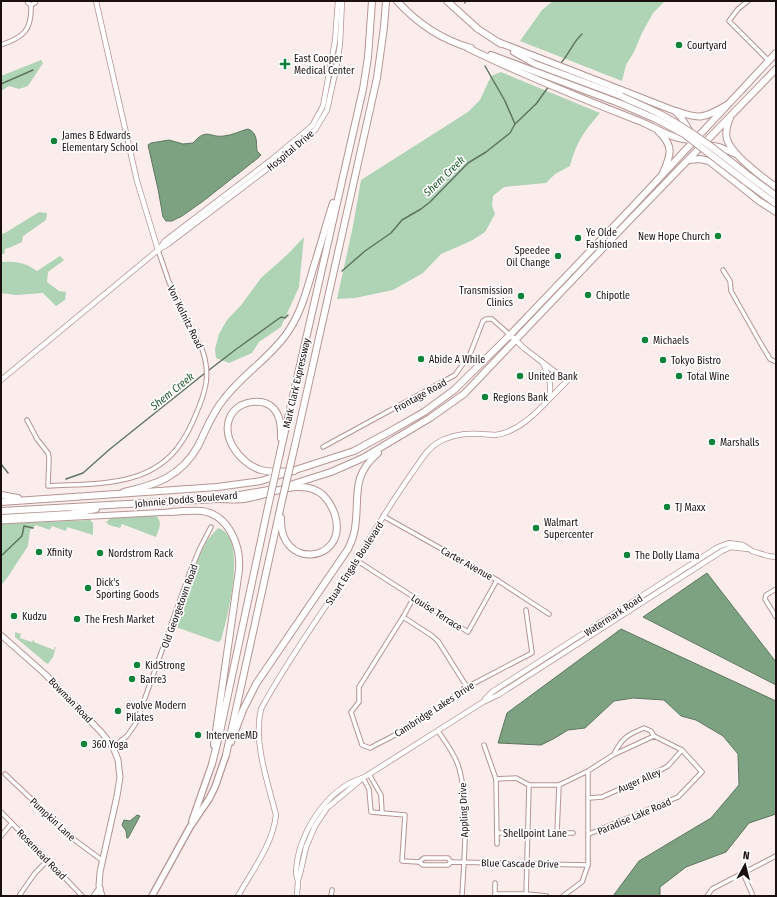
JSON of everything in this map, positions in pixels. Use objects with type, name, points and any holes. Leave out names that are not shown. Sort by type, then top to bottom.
[{"type":"highway","name":"Mark Clark Expressway","points":[[212,764],[222,727],[268,507],[366,69],[372,1]]},
{"type":"highway","name":"Mark Clark Expressway","points":[[226,755],[377,78],[383,40],[386,1]]},
{"type":"highway","points":[[397,1],[424,25],[442,37],[620,99]]},
{"type":"highway","points":[[447,1],[478,29],[535,64],[620,99],[684,134],[747,178],[776,196]]},
{"type":"highway","points":[[498,42],[688,115],[701,117],[727,106]]},
{"type":"highway","points":[[465,46],[497,62],[635,119],[681,140],[695,140]]},
{"type":"highway","name":"Johnnie Dodds Boulevard","points":[[1,502],[124,492],[217,487],[261,481],[354,451],[424,412],[454,390],[510,334],[636,204],[663,173],[776,54]]},
{"type":"highway","name":"Johnnie Dodds Boulevard","points":[[1,511],[216,499],[261,492],[297,484],[331,472],[387,445],[430,418],[464,394],[776,69]]},
{"type":"highway","points":[[675,111],[681,117],[695,140],[703,145],[719,146],[737,155],[776,187]]},
{"type":"highway","points":[[732,115],[726,130],[727,139],[737,155]]},
{"type":"highway","points":[[656,129],[663,136],[669,147],[669,157],[663,173]]},
{"type":"highway","points":[[124,492],[163,481],[182,467],[192,456],[206,427],[224,398],[239,381],[268,356],[292,326],[305,295],[350,144]]},
{"type":"highway","points":[[703,145],[714,165]]},
{"type":"highway","points":[[688,160],[700,158],[714,165],[759,201],[776,212]]},
{"type":"highway","points":[[747,178],[776,204]]},
{"type":"highway","points":[[280,453],[280,424],[274,409],[265,403],[255,402],[244,404],[232,413],[228,424],[229,436],[235,450],[246,463],[252,467],[267,471],[294,471]]},
{"type":"highway","points":[[226,755],[243,710],[256,684],[348,549],[355,527],[357,496],[361,475],[370,460],[387,445]]},
{"type":"highway","points":[[216,499],[244,499],[296,487],[313,489],[326,498],[334,515],[336,522],[336,533],[331,545],[323,551],[310,554],[303,554],[291,548],[285,541],[282,531],[281,506]]},
{"type":"highway","points":[[1,495],[29,500]]},
{"type":"highway","points":[[1,518],[69,514],[125,504]]},
{"type":"highway","points":[[171,512],[203,511],[217,516],[232,535],[239,554],[240,562],[212,764]]},
{"type":"main road","name":"Johnnie Dodds Boulevard","points":[[1,521],[171,512]]},
{"type":"main road","name":"Bowman Road","points":[[1,635],[45,674],[102,733],[113,747],[118,760],[120,777],[100,872],[100,888],[102,896]]},
{"type":"main road","points":[[152,896],[190,828],[209,799],[215,787],[226,755]]},
{"type":"main road","points":[[190,828],[212,764]]},
{"type":"main road","points":[[94,896],[100,888]]},
{"type":"street","points":[[1,46],[11,42],[26,32],[32,17],[31,5],[27,1]]},
{"type":"street","points":[[31,5],[36,1]]},
{"type":"street","name":"Von Kolnitz Road","points":[[27,420],[37,439],[48,453],[48,486],[126,480],[140,476],[156,467],[171,455],[180,444],[188,431],[204,396],[207,378],[205,358],[169,282],[137,180],[96,1]]},
{"type":"street","name":"Hospital Drive","points":[[158,250],[165,241],[271,160],[312,126],[323,106],[335,41],[338,1]]},
{"type":"street","name":"Hospital Drive","points":[[1,380],[158,250],[284,157],[315,130],[327,110],[336,69],[340,44],[342,1]]},
{"type":"street","points":[[748,1],[738,9],[729,21],[769,61]]},
{"type":"street","points":[[723,270],[730,281],[732,291],[764,349],[770,359],[776,362]]},
{"type":"street","name":"Frontage Road","points":[[323,447],[455,375],[470,354],[481,324],[486,319],[492,319],[510,334]]},
{"type":"street","name":"Stuart Engals Boulevard","points":[[238,896],[269,842],[276,820],[259,742],[259,719],[262,710],[311,629],[383,516],[427,451],[438,442],[458,435],[494,435],[508,432],[530,418],[567,381],[515,340],[510,334]]},
{"type":"street","points":[[542,362],[550,380],[551,391],[548,400]]},
{"type":"street","name":"Carter Avenue","points":[[383,516],[497,580],[548,614]]},
{"type":"street","name":"Old Georgetown Road","points":[[113,747],[127,736],[136,723],[190,572],[211,527]]},
{"type":"street","name":"Watermark Road","points":[[297,896],[298,880],[296,874],[305,832],[334,794],[354,781],[363,778],[438,731],[483,702],[492,692],[718,547],[729,543],[743,545],[752,551],[776,557]]},
{"type":"street","name":"Louise Terrace","points":[[356,560],[468,632],[497,580]]},
{"type":"street","points":[[776,588],[766,596],[765,599],[776,617]]},
{"type":"street","name":"Cambridge Lakes Drive","points":[[414,597],[359,687],[359,702],[351,712],[362,745],[370,748],[412,726],[467,687],[532,654],[526,610]]},
{"type":"street","points":[[403,617],[438,641],[467,687]]},
{"type":"street","name":"Paradise Lake Road","points":[[589,834],[678,797],[702,772],[682,750],[654,736],[651,731],[644,728],[633,732],[621,741],[613,756]]},
{"type":"street","name":"Appling Drive","points":[[438,731],[458,763],[462,780],[465,813],[462,896]]},
{"type":"street","name":"Paradise Lake Road","points":[[496,779],[516,778],[529,785],[559,785],[654,736]]},
{"type":"street","points":[[484,745],[496,779],[497,844]]},
{"type":"street","name":"Auger Alley","points":[[588,798],[602,796],[651,775],[668,766],[682,750]]},
{"type":"street","points":[[564,896],[582,882],[588,865],[588,771]]},
{"type":"street","name":"Pumpkin Lane","points":[[5,774],[76,841],[102,861]]},
{"type":"street","points":[[369,774],[381,795],[382,813]]},
{"type":"street","name":"Blue Cascade Drive","points":[[363,778],[369,789],[371,812],[405,815],[402,861],[448,865],[451,862],[588,865]]},
{"type":"street","points":[[526,895],[529,785]]},
{"type":"street","points":[[557,833],[559,785]]},
{"type":"street","name":"Rosemead Road","points":[[1,812],[82,896]]},
{"type":"street","points":[[1,836],[12,823]]},
{"type":"street","name":"Shellpoint Lane","points":[[497,833],[573,833]]},
{"type":"street","points":[[707,896],[712,889],[776,856]]},
{"type":"street","name":"Blue Cascade Drive","points":[[419,862],[424,858],[448,858],[451,862]]},
{"type":"street","points":[[19,896],[35,873],[48,860]]},
{"type":"street","points":[[743,873],[753,896]]},
{"type":"street","points":[[495,883],[495,895],[548,896]]},
{"type":"street","points":[[331,896],[332,890]]},
{"type":"shaded area","points":[[553,1],[665,1],[653,13],[642,33],[634,52],[626,65],[622,81],[520,41],[542,10]]},
{"type":"shaded area","points":[[41,60],[43,63],[28,86],[19,89],[9,86],[1,91],[1,76]]},
{"type":"shaded area","points":[[501,72],[600,113],[581,138],[570,166],[555,174],[546,183],[504,187],[493,196],[492,206],[495,214],[485,232],[471,241],[441,254],[423,273],[393,290],[355,298],[337,299],[353,226],[361,180],[468,112],[480,100],[491,76]]},
{"type":"shaded area","points":[[248,129],[255,135],[257,151],[261,155],[182,216],[172,221],[166,221],[163,217],[148,145],[151,143],[169,140],[183,144],[193,143],[205,134],[224,136]]},
{"type":"shaded area","points":[[39,212],[47,213],[46,220],[23,236],[22,242],[5,249],[4,254],[1,254],[1,234]]},
{"type":"shaded area","points":[[304,237],[299,287],[281,327],[259,342],[252,353],[229,363],[216,358],[215,349],[219,334],[227,320],[242,304],[261,278],[288,254]]},
{"type":"shaded area","points":[[60,256],[64,260],[48,272],[47,282],[59,291],[66,292],[65,300],[56,306],[43,293],[16,295],[1,293],[2,262],[21,263],[37,271]]},
{"type":"shaded area","points":[[154,515],[160,522],[156,537],[122,524],[120,528],[109,525],[106,522],[111,518]]},
{"type":"shaded area","points":[[90,520],[93,523],[93,535],[67,527],[66,531],[52,526],[50,530],[36,525],[30,530],[28,546],[1,585],[1,524]]},
{"type":"shaded area","points":[[218,528],[227,534],[232,546],[234,562],[231,597],[221,640],[218,642],[173,626],[197,560],[208,539]]},
{"type":"shaded area","points":[[707,573],[776,662],[776,685],[643,617]]},
{"type":"shaded area","points":[[621,629],[776,701],[776,814],[749,823],[726,852],[686,867],[660,887],[660,896],[613,896],[639,861],[711,818],[739,785],[738,754],[723,736],[696,720],[681,716],[664,700],[633,698],[614,701],[585,728],[568,730],[541,745],[498,743],[507,713]]},
{"type":"shaded area","points":[[15,632],[21,634],[20,638],[32,642],[34,639],[34,642],[54,650],[56,647],[53,657],[48,664],[15,637]]},
{"type":"shaded area","points":[[137,815],[140,816],[127,838],[126,831],[122,825],[124,820],[130,821]]},
{"type":"waterway","name":"Shem Creek","points":[[560,64],[582,34]]},
{"type":"waterway","points":[[485,66],[505,101],[515,124]]},
{"type":"waterway","points":[[1,84],[33,70]]},
{"type":"waterway","name":"Shem Creek","points":[[342,271],[365,251],[391,233],[402,220],[430,202],[468,163],[486,152],[510,133],[515,124],[536,104],[549,86]]},
{"type":"waterway","name":"Shem Creek","points":[[66,479],[83,473],[110,449],[235,350],[281,317],[285,318],[288,315]]},
{"type":"waterway","points":[[1,464],[8,473]]},
{"type":"waterway","name":"Shem Creek","points":[[1,556],[22,536],[24,526],[33,528]]},
{"type":"place","name":"Courtyard","points":[[679,45]]},
{"type":"place","name":"East Cooper Medical Center","points":[[285,64]]},
{"type":"place","name":"James B Edwards Elementary School","points":[[54,141]]},
{"type":"place","name":"New Hope Church","points":[[718,236]]},
{"type":"place","name":"Ye Olde Fashioned","points":[[578,238]]},
{"type":"place","name":"Speedee Oil Change","points":[[558,256]]},
{"type":"place","name":"Chipotle","points":[[588,295]]},
{"type":"place","name":"Transmission Clinics","points":[[521,296]]},
{"type":"place","name":"Michaels","points":[[645,340]]},
{"type":"place","name":"Abide A While","points":[[421,359]]},
{"type":"place","name":"Tokyo Bistro","points":[[663,360]]},
{"type":"place","name":"United Bank","points":[[520,376]]},
{"type":"place","name":"Total Wine","points":[[679,376]]},
{"type":"place","name":"Regions Bank","points":[[485,397]]},
{"type":"place","name":"Marshalls","points":[[712,442]]},
{"type":"place","name":"TJ Maxx","points":[[667,507]]},
{"type":"place","name":"Walmart Supercenter","points":[[536,528]]},
{"type":"place","name":"Xfinity","points":[[39,552]]},
{"type":"place","name":"Nordstrom Rack","points":[[100,553]]},
{"type":"place","name":"The Dolly Llama","points":[[627,555]]},
{"type":"place","name":"Dick's Sporting Goods","points":[[88,588]]},
{"type":"place","name":"Kudzu","points":[[14,616]]},
{"type":"place","name":"The Fresh Market","points":[[77,619]]},
{"type":"place","name":"KidStrong","points":[[137,665]]},
{"type":"place","name":"Barre3","points":[[132,679]]},
{"type":"place","name":"evolve Modern Pilates","points":[[118,711]]},
{"type":"place","name":"InterveneMD","points":[[198,735]]},
{"type":"place","name":"360 Yoga","points":[[84,744]]}]
